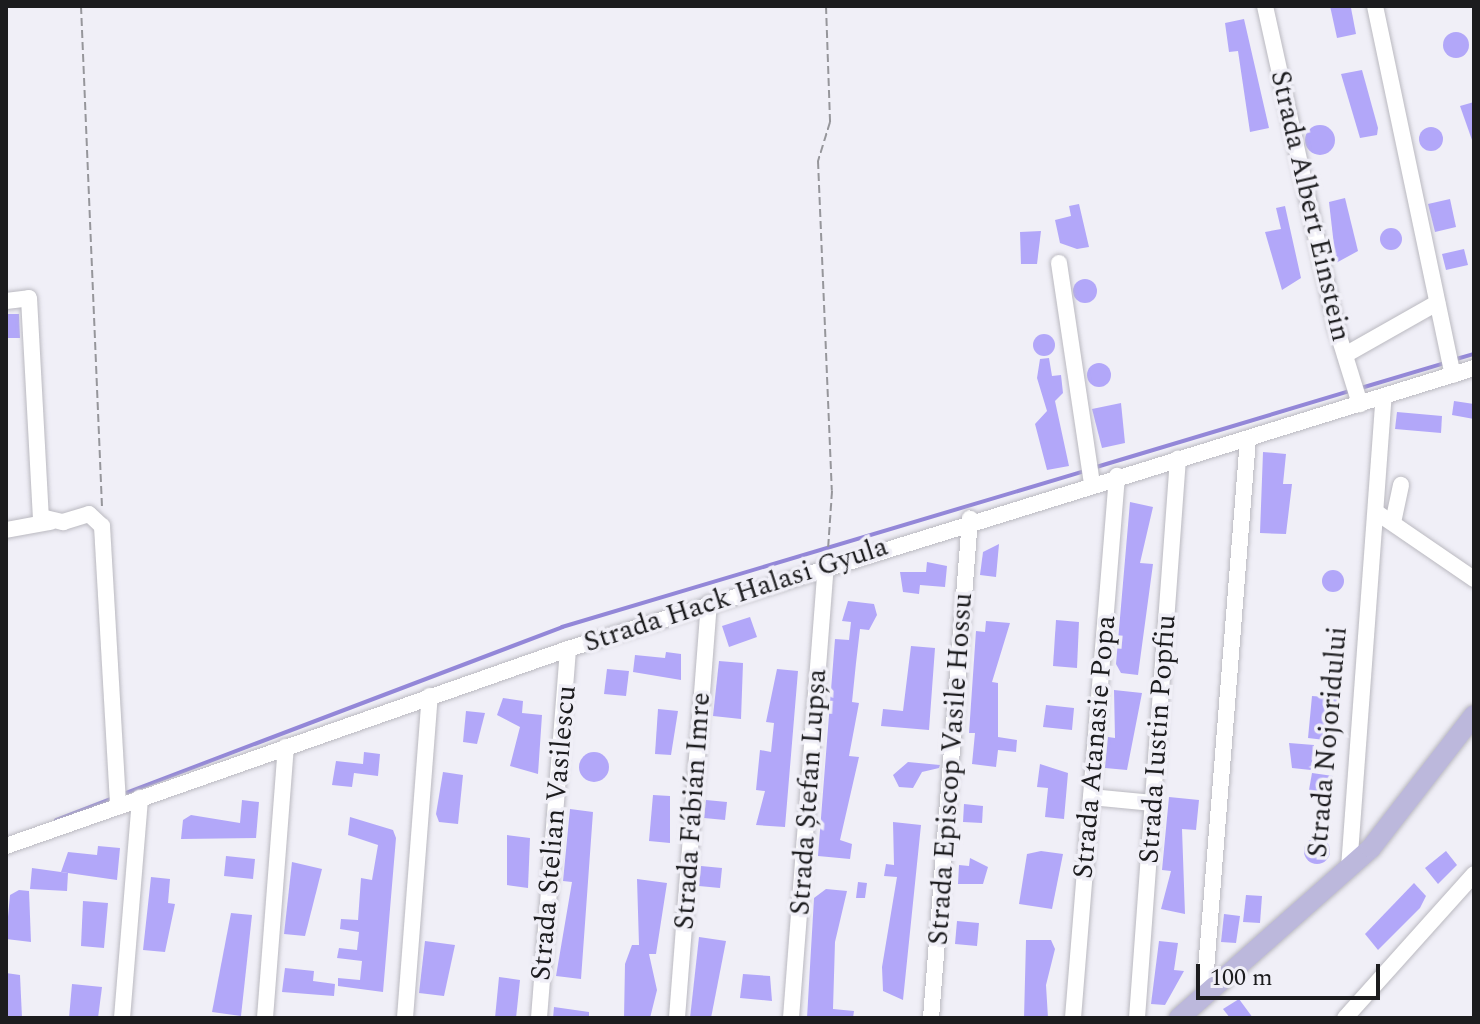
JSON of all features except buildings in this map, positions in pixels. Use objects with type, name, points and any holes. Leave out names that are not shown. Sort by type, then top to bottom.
[{"type":"main road","points":[[1349,868],[1474,715]]},
{"type":"main road","name":"Strada Nojoridului","points":[[1179,1018],[1349,868]]},
{"type":"street","name":"Strada Albert Einstein","points":[[1265,6],[1345,355],[1360,402]]},
{"type":"street","points":[[1375,6],[1452,372]]},
{"type":"street","points":[[1059,263],[1092,483]]},
{"type":"street","points":[[6,301],[29,298],[39,507],[50,522]]},
{"type":"street","points":[[1345,355],[1437,303]]},
{"type":"street","name":"Strada Hack Halasi Gyula","points":[[6,846],[827,560],[1248,439],[1384,397],[1452,372],[1474,368]]},
{"type":"street","name":"Strada Nojoridului","points":[[1349,868],[1384,397]]},
{"type":"street","points":[[1204,995],[1248,439]]},
{"type":"street","name":"Strada Iustin Popfiu","points":[[1137,1018],[1178,459]]},
{"type":"street","name":"Strada Atanasie Popa","points":[[1073,1018],[1117,476]]},
{"type":"street","points":[[1394,518],[1401,485]]},
{"type":"street","points":[[1376,512],[1394,518],[1474,579]]},
{"type":"street","points":[[6,530],[89,514],[102,526],[118,807]]},
{"type":"street","name":"Strada Episcop Vasile Hossu","points":[[931,1018],[970,519]]},
{"type":"street","name":"Strada Ștefan Lupșa","points":[[791,1018],[827,560]]},
{"type":"street","name":"Strada Fábián Imre","points":[[677,1018],[709,603]]},
{"type":"street","name":"Strada Stelian Vasilescu","points":[[539,1018],[568,649]]},
{"type":"street","points":[[405,1018],[430,696]]},
{"type":"street","points":[[265,1018],[286,747]]},
{"type":"street","points":[[1091,797],[1153,803]]},
{"type":"street","points":[[122,1018],[140,798]]},
{"type":"street","points":[[1345,1018],[1474,874]]},
{"type":"path","points":[[81,6],[88,71],[81,118],[95,204],[102,526]]},
{"type":"path","points":[[826,6],[830,122],[818,161],[832,491],[827,560]]},
{"type":"waterway","points":[[1453,360],[1474,354]]},
{"type":"waterway","points":[[1361,388],[1445,363]]},
{"type":"waterway","points":[[1093,468],[1353,390]]},
{"type":"waterway","points":[[123,794],[562,627],[1085,471]]},
{"type":"waterway","points":[[56,820],[111,799]]}]
